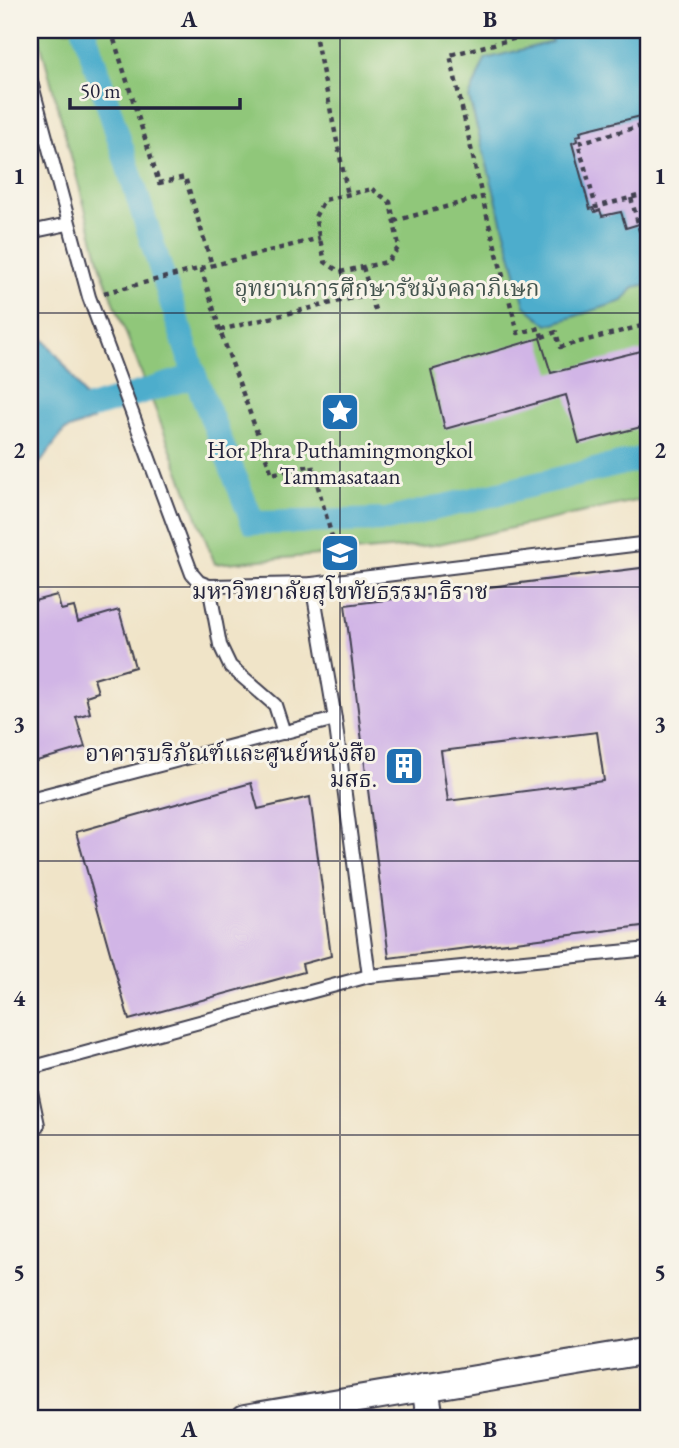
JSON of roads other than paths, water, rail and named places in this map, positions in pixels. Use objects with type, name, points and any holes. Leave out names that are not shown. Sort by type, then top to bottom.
[{"type":"street","points":[[245,1418],[649,1350]]},
{"type":"street","points":[[425,1387],[430,1418]]},
{"type":"lane","points":[[30,78],[89,297],[192,574],[199,582],[209,586],[312,584],[649,543]]},
{"type":"lane","points":[[30,233],[68,224]]},
{"type":"lane","points":[[312,584],[335,719],[369,975]]},
{"type":"lane","points":[[209,586],[220,645],[230,666],[275,705],[284,733]]},
{"type":"lane","points":[[30,799],[335,719]]},
{"type":"lane","points":[[30,1068],[369,975],[649,949]]},
{"type":"lane","points":[[30,1087],[38,1125],[30,1137]]},
{"type":"water","points":[[549,30],[649,30],[649,284],[634,287],[623,301],[548,325],[525,306],[469,98],[485,59],[552,42]]},
{"type":"water","points":[[30,325],[49,345],[76,382],[93,420],[64,431],[41,462],[30,468]]},
{"type":"waterway","points":[[84,30],[195,376],[253,523],[387,520],[649,457]]},
{"type":"waterway","points":[[90,408],[195,376]]},
{"type":"place","name":"Hor Phra Puthamingmongkol Tammasataan","points":[[340,412]]},
{"type":"place","name":"มหาวิทยาลัยสุโขทัยธรรมาธิราช","points":[[340,553]]},
{"type":"place","name":"อาคารบริภัณฑ์และศูนย์หนังสือ มสธ.","points":[[404,766]]},
{"type":"park label","name":"อุทยานการศึกษารัชมังคลาภิเษก","points":[[387,288]]}]
